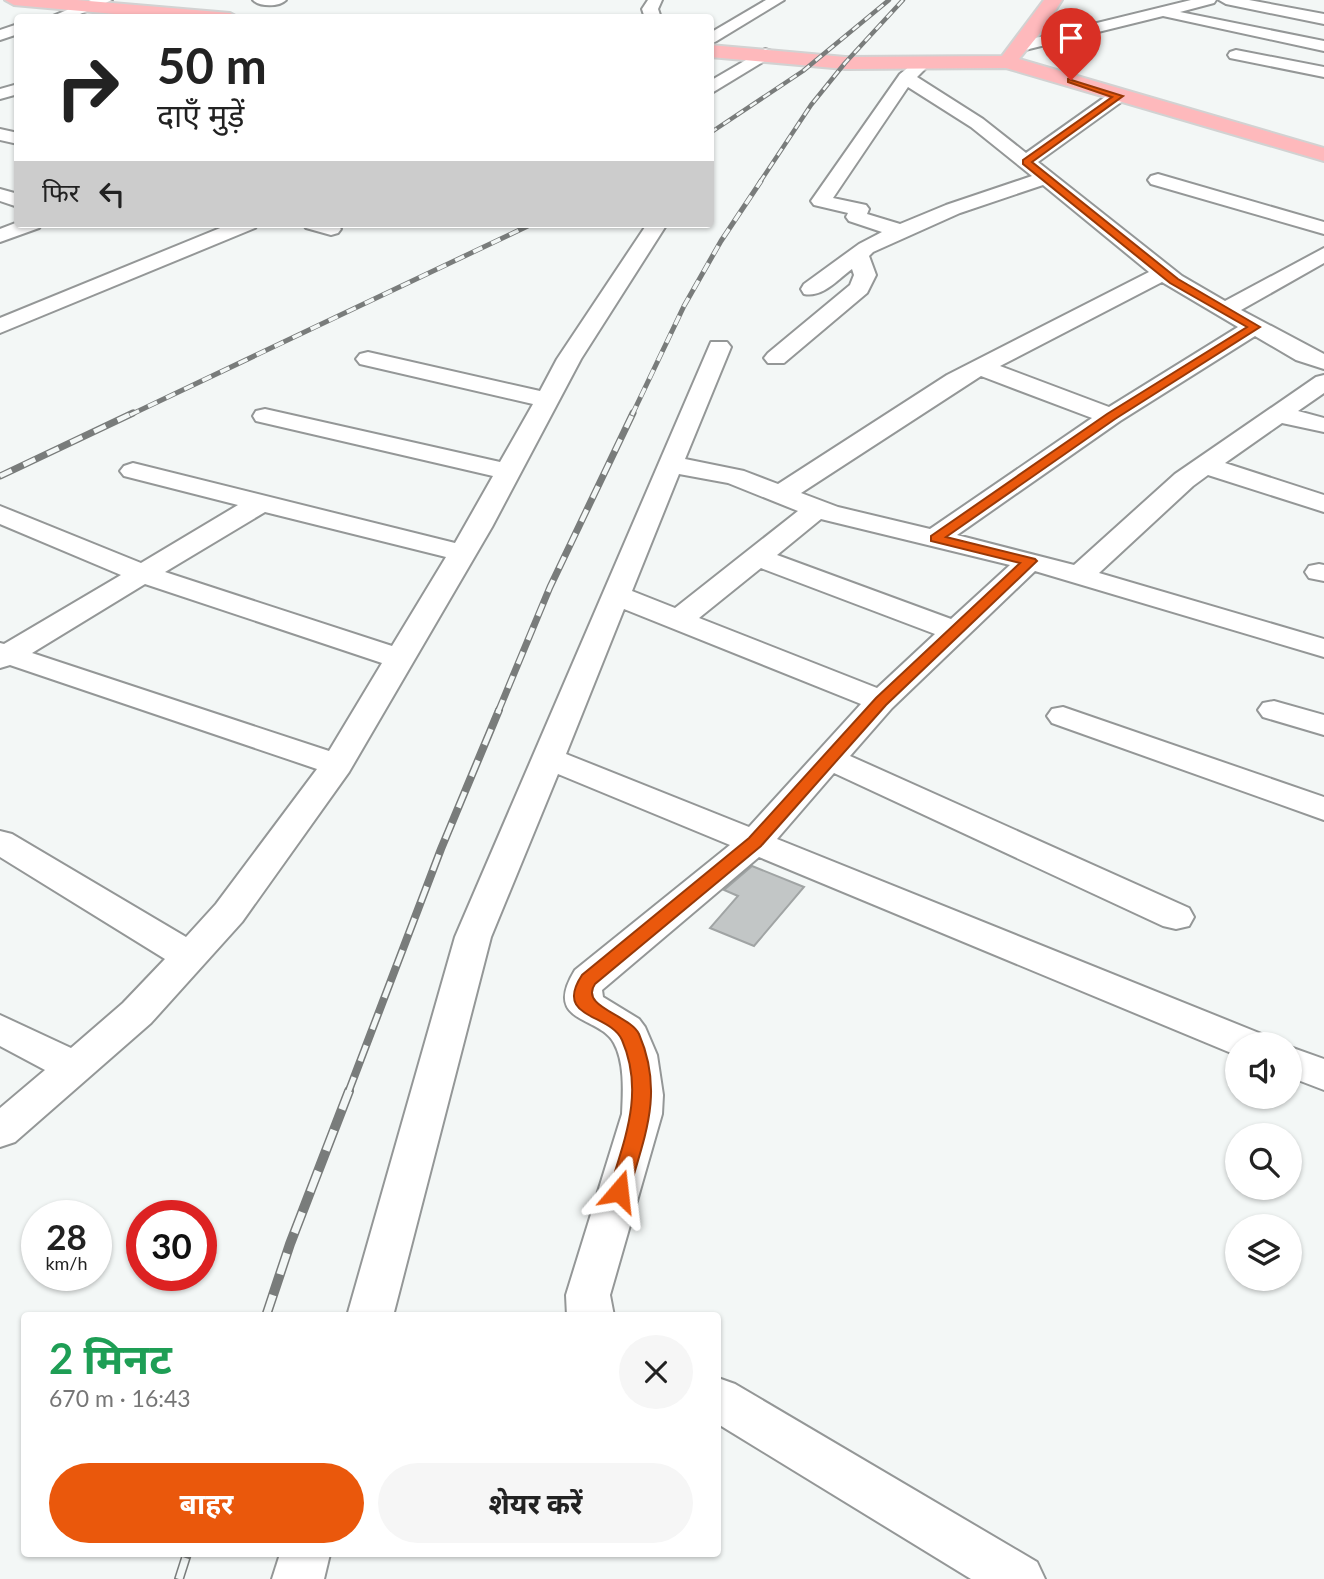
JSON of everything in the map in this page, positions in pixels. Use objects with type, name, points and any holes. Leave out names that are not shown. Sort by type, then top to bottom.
[{"type":"main road","points":[[15,0],[97,4],[192,14]]},
{"type":"main road","points":[[1007,62],[1053,0]]},
{"type":"main road","points":[[714,51],[845,63],[1007,62],[1324,155]]},
{"type":"street","points":[[260,0],[279,0]]},
{"type":"street","points":[[714,38],[777,0]]},
{"type":"street","points":[[1021,46],[1209,0]]},
{"type":"street","points":[[1226,0],[1324,19]]},
{"type":"street","points":[[67,14],[97,4]]},
{"type":"street","points":[[1159,12],[1324,46]]},
{"type":"street","points":[[714,86],[765,54]]},
{"type":"street","points":[[1236,55],[1324,72]]},
{"type":"street","points":[[901,231],[856,217],[859,209],[821,201],[906,78],[925,62]]},
{"type":"street","points":[[906,78],[971,118],[1163,273],[1304,355],[1324,362]]},
{"type":"street","points":[[1026,162],[1118,96]]},
{"type":"street","points":[[812,289],[858,254],[901,231],[953,209],[1046,178]]},
{"type":"street","points":[[1158,180],[1324,228]]},
{"type":"street","points":[[0,236],[21,228]]},
{"type":"street","points":[[0,326],[238,228]]},
{"type":"street","points":[[0,1131],[137,1013],[229,913],[337,765],[463,553],[599,310],[654,228]]},
{"type":"street","points":[[776,358],[859,288],[865,275],[858,254]]},
{"type":"street","points":[[1224,310],[1324,254]]},
{"type":"street","points":[[782,494],[955,380],[1163,273]]},
{"type":"street","points":[[935,538],[1111,416],[1254,327]]},
{"type":"street","points":[[371,1312],[473,937],[719,347]]},
{"type":"street","points":[[368,359],[548,400]]},
{"type":"street","points":[[980,367],[1111,416]]},
{"type":"street","points":[[1079,576],[1159,501],[1204,465],[1324,382]]},
{"type":"street","points":[[1277,414],[1324,425]]},
{"type":"street","points":[[265,416],[509,472]]},
{"type":"street","points":[[670,464],[720,473],[817,509],[1030,561],[1324,648]]},
{"type":"street","points":[[1204,465],[1324,504]]},
{"type":"street","points":[[133,471],[463,553]]},
{"type":"street","points":[[2,656],[261,503]]},
{"type":"street","points":[[680,619],[817,509]]},
{"type":"street","points":[[0,514],[143,574],[401,659]]},
{"type":"street","points":[[758,557],[955,631]]},
{"type":"street","points":[[589,1312],[588,1295],[642,1114],[643,1097],[638,1058],[630,1035],[618,1024],[591,1009],[583,999],[582,989],[588,979],[755,842],[881,701],[1030,561]]},
{"type":"street","points":[[616,595],[881,701]]},
{"type":"street","points":[[2,656],[337,765]]},
{"type":"street","points":[[1274,710],[1324,725]]},
{"type":"street","points":[[1063,716],[1324,809]]},
{"type":"street","points":[[548,758],[1225,1035]]},
{"type":"street","points":[[830,759],[1176,917]]},
{"type":"street","points":[[0,842],[189,956]]},
{"type":"street","points":[[0,1029],[74,1067]]},
{"type":"street","points":[[1302,1066],[1324,1075]]},
{"type":"street","points":[[721,1401],[1020,1579]]},
{"type":"street","points":[[298,1579],[304,1557]]},
{"type":"building","points":[[752,866],[804,887],[754,946],[710,928],[738,896],[724,890]]},
{"type":"railway","points":[[714,130],[803,71],[889,0]]},
{"type":"railway","points":[[760,182],[811,105],[845,63],[903,0]]},
{"type":"railway","points":[[632,415],[684,306],[721,241],[761,181]]},
{"type":"railway","points":[[130,415],[524,228]]},
{"type":"railway","points":[[0,476],[133,413]]},
{"type":"railway","points":[[498,712],[550,587],[633,413]]},
{"type":"railway","points":[[348,1093],[441,849],[499,710]]},
{"type":"railway","points":[[267,1312],[290,1244],[349,1091]]},
{"type":"railway","points":[[179,1579],[186,1557]]},
{"type":"route","points":[[619,1191],[642,1114],[642,1082],[630,1035],[618,1024],[591,1009],[583,999],[582,989],[588,979],[721,873],[755,842],[881,701],[1030,561],[935,538],[1111,416],[1254,327],[1174,281],[1026,162],[1118,96],[1071,80]]}]
